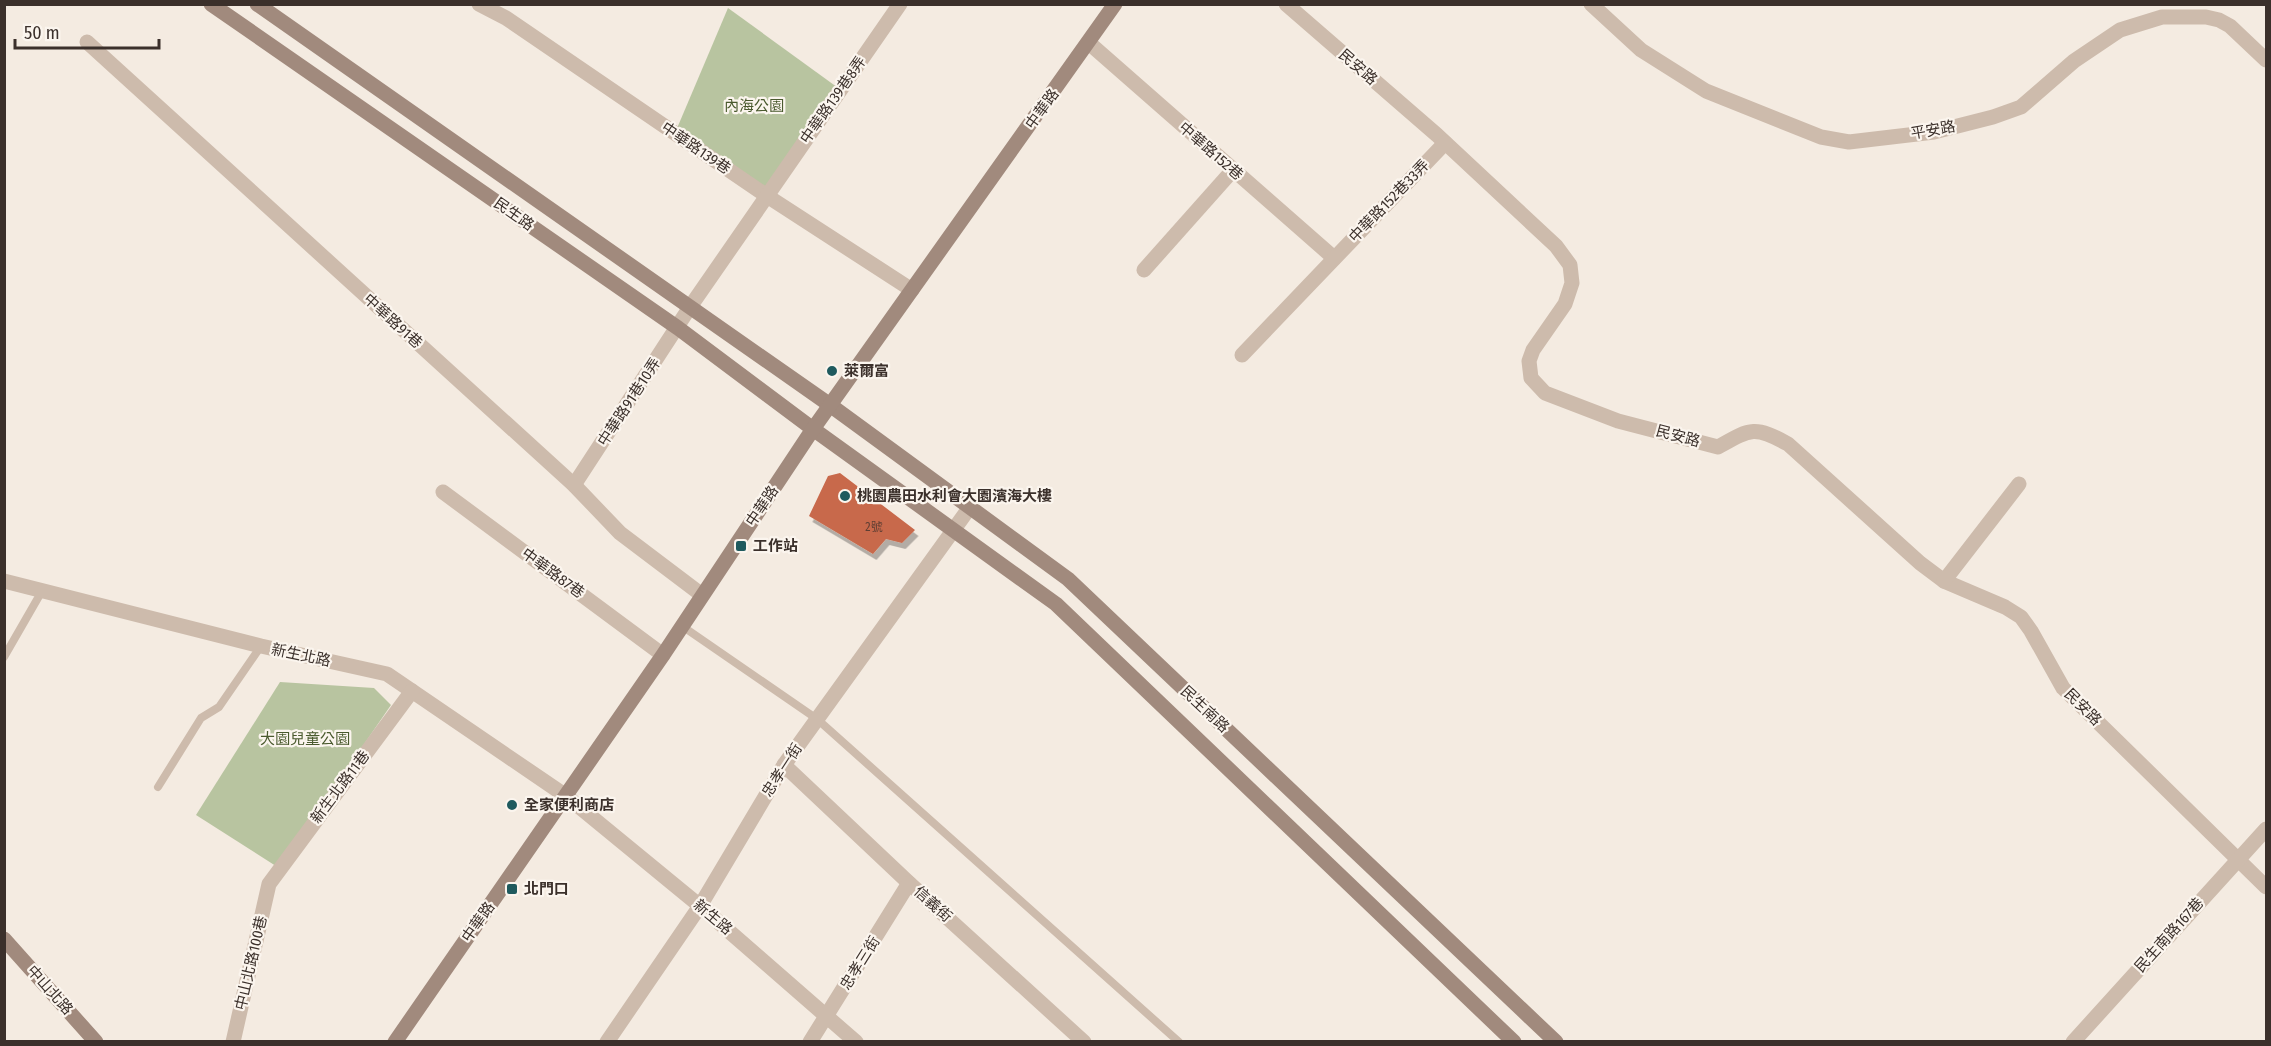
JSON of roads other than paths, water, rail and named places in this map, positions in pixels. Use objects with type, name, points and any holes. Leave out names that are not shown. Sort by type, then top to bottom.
[{"type":"main road","name":"民生路","points":[[211,4],[684,318],[830,405]]},
{"type":"main road","name":"民生路","points":[[257,4],[684,318],[813,429]]},
{"type":"main road","name":"中華路","points":[[395,1041],[663,655],[813,429],[1115,4]]},
{"type":"main road","name":"民生南路","points":[[830,405],[1068,579],[1556,1041]]},
{"type":"main road","name":"民生南路","points":[[813,429],[1056,604],[1514,1041]]},
{"type":"main road","name":"中山北路","points":[[4,939],[96,1041]]},
{"type":"street","name":"中華路139巷","points":[[479,4],[506,18],[766,196],[912,290]]},
{"type":"street","name":"中華路139巷8弄","points":[[684,318],[900,4]]},
{"type":"street","name":"民安路","points":[[1286,4],[1445,143],[1556,246],[1570,265],[1572,283],[1565,304],[1533,350],[1529,361],[1531,378],[1545,393],[1618,421],[1718,447],[1745,431],[1765,432],[1788,444],[1920,563],[1944,581],[2006,607],[2021,617],[2063,688],[2266,887]]},
{"type":"street","name":"平安路","points":[[1591,4],[1641,50],[1706,91],[1821,137],[1849,142],[1934,132],[1994,117],[2021,107],[2074,61],[2120,30],[2162,17],[2206,17],[2219,20],[2230,26],[2266,60]]},
{"type":"street","name":"中華路91巷","points":[[87,42],[574,485],[620,533],[702,595]]},
{"type":"street","name":"中華路152巷","points":[[1089,43],[1334,258]]},
{"type":"street","name":"中華路152巷33弄","points":[[1242,355],[1445,143]]},
{"type":"street","points":[[1144,270],[1233,170]]},
{"type":"street","name":"中華路91巷10弄","points":[[574,485],[684,318]]},
{"type":"street","points":[[1944,581],[2019,484]]},
{"type":"street","name":"中華路87巷","points":[[443,492],[663,655]]},
{"type":"street","name":"忠孝一街","points":[[607,1041],[700,906],[784,765],[970,507]]},
{"type":"street","name":"新生北路","points":[[4,581],[261,646],[387,674],[566,796]]},
{"type":"street","name":"新生北路11巷","points":[[269,884],[412,691]]},
{"type":"street","name":"信義街","points":[[784,765],[909,883],[1084,1041]]},
{"type":"street","name":"新生路","points":[[566,796],[828,1014],[856,1041]]},
{"type":"street","name":"民生南路167巷","points":[[2073,1041],[2266,829]]},
{"type":"street","name":"忠孝三街","points":[[810,1041],[909,883]]},
{"type":"street","name":"中山北路100巷","points":[[233,1041],[269,884]]},
{"type":"lane","points":[[4,657],[42,591]]},
{"type":"lane","points":[[682,626],[817,719],[1179,1041]]},
{"type":"lane","points":[[158,787],[201,718],[219,707],[261,646]]},
{"type":"place","name":"萊爾富","points":[[832,371]]},
{"type":"place","name":"桃園農田水利會大園濱海大樓","points":[[845,496]]},
{"type":"place","name":"工作站","points":[[741,546]]},
{"type":"place","name":"全家便利商店","points":[[512,805]]},
{"type":"place","name":"北門口","points":[[512,889]]},
{"type":"park label","name":"內海公園","points":[[754,106]]},
{"type":"park label","name":"大園兒童公園","points":[[305,739]]}]
